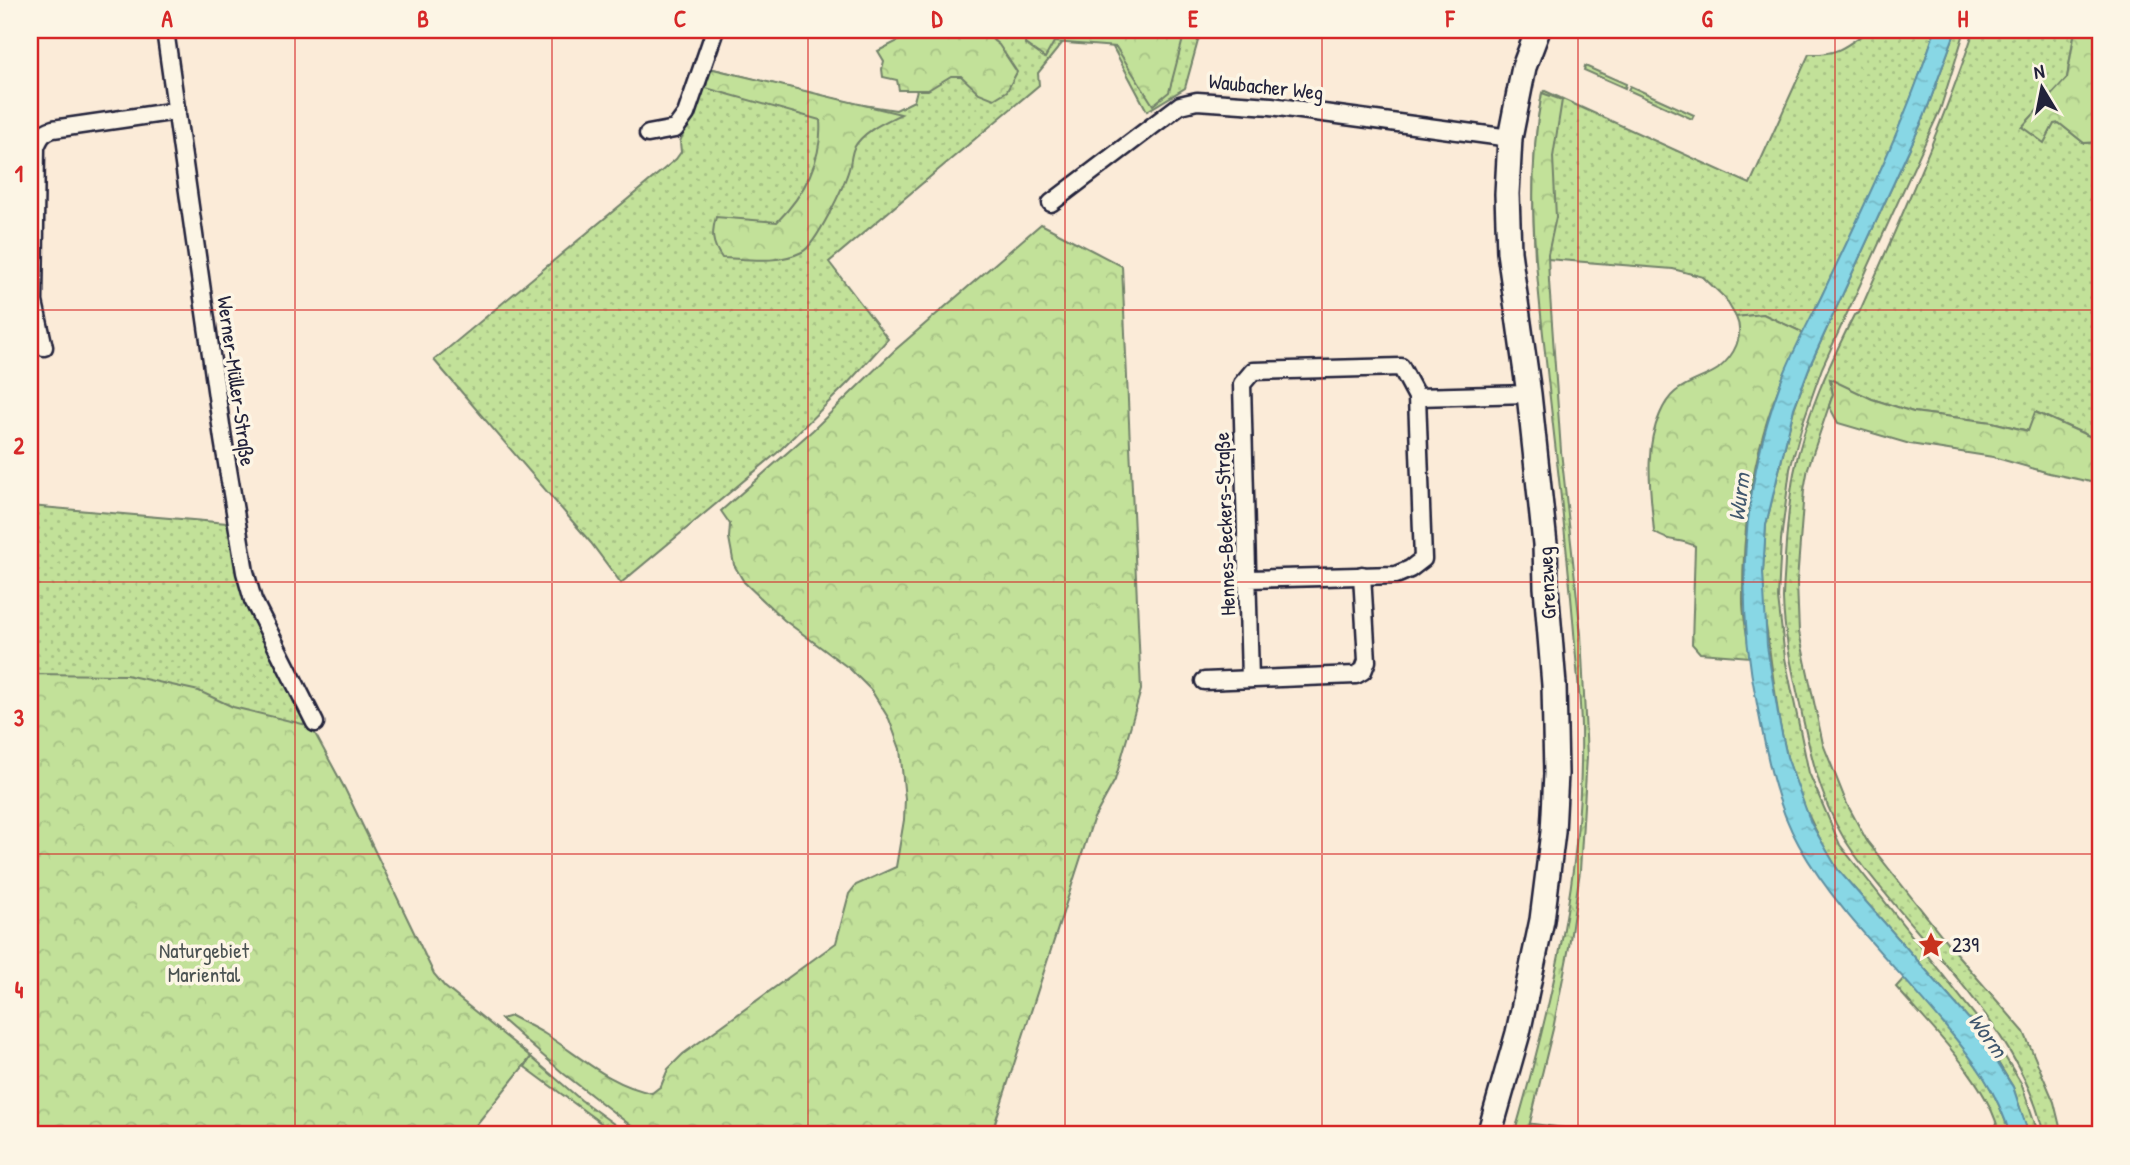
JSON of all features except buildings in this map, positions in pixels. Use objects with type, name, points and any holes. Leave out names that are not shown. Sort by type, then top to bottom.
[{"type":"street","name":"Werner-Müller-Straße","points":[[165,30],[223,439],[245,572],[253,600],[315,723]]},
{"type":"street","points":[[648,134],[675,129],[685,114],[715,30]]},
{"type":"street","name":"Grenzweg","points":[[1489,1135],[1517,1033],[1540,929],[1553,832],[1556,774],[1554,679],[1545,544],[1529,394],[1509,252],[1507,194],[1510,138],[1524,67],[1538,30]]},
{"type":"street","name":"Waubacher Weg","points":[[1051,203],[1180,105],[1197,101],[1271,106],[1510,138]]},
{"type":"street","points":[[44,346],[34,302],[36,147],[40,138],[46,131],[54,129],[177,111]]},
{"type":"street","name":"Hennes-Beckers-Straße","points":[[1250,679],[1242,384],[1253,372],[1401,367],[1417,397]]},
{"type":"street","points":[[1248,579],[1396,575],[1410,569],[1423,559],[1417,397],[1529,394]]},
{"type":"street","points":[[1204,681],[1356,675],[1363,671],[1367,661],[1362,575]]},
{"type":"green space","points":[[898,30],[1009,30],[993,40],[1017,72],[1007,91],[994,99],[979,93],[961,76],[951,76],[928,90],[899,90],[897,80],[883,77],[884,61],[878,51],[898,41]]},
{"type":"green space","points":[[925,30],[1201,30],[1185,88],[1147,111],[1108,38],[1067,37],[1038,73],[1039,85],[829,262],[888,339],[777,453],[621,583],[591,543],[434,360],[676,159],[681,152],[680,142],[709,68],[857,104],[896,110],[914,101],[924,63]]},
{"type":"green space","points":[[1026,30],[1180,30],[1184,35],[1169,92],[1153,105],[1116,47],[1054,42],[1045,58],[1025,44]]},
{"type":"green space","points":[[1869,30],[1935,30],[1891,146],[1804,333],[1763,314],[1736,317],[1725,298],[1703,277],[1673,269],[1535,258],[1534,175],[1542,93],[1545,91],[1750,184],[1809,54],[1835,51]]},
{"type":"green space","points":[[1956,30],[1965,30],[1940,110],[1822,368],[1803,422],[1790,469],[1781,540],[1778,598],[1785,658],[1809,773],[1840,845],[1996,1042],[2021,1083],[2039,1135],[2029,1135],[2013,1087],[1969,1019],[1838,870],[1823,845],[1802,802],[1787,757],[1779,720],[1764,611],[1766,525],[1794,409],[1811,363],[1924,117]]},
{"type":"green space","points":[[1974,30],[2075,30],[2067,78],[2022,127],[2059,123],[2084,143],[2100,142],[2100,441],[2036,412],[2029,431],[1992,422],[1913,412],[1872,399],[1830,380],[1833,394],[1808,468],[1804,490],[1797,582],[1799,632],[1823,744],[1847,804],[1867,841],[1954,951],[2024,1032],[2054,1102],[2062,1135],[2044,1135],[2031,1095],[2013,1057],[1990,1021],[1878,885],[1843,837],[1821,789],[1811,754],[1785,630],[1783,588],[1789,504],[1804,432],[1827,372],[1854,315],[1859,313],[1920,173]]},
{"type":"green space","points":[[2075,30],[2100,30],[2100,142],[2084,143],[2059,123],[2054,124],[2044,143],[2022,127],[2067,78]]},
{"type":"green space","points":[[1585,66],[1626,84],[1625,88],[1584,70]]},
{"type":"green space","points":[[709,68],[901,114],[875,128],[858,142],[829,214],[815,238],[802,252],[773,259],[722,258],[714,243],[713,229],[716,217],[777,222],[796,200],[810,176],[818,149],[820,120],[706,88]]},
{"type":"green space","points":[[1630,86],[1694,115],[1692,119],[1628,90]]},
{"type":"green space","points":[[1542,93],[1562,100],[1553,157],[1556,217],[1548,254],[1549,281],[1561,451],[1581,634],[1587,757],[1580,871],[1569,947],[1553,1029],[1527,1135],[1514,1135],[1541,1035],[1563,935],[1581,782],[1579,688],[1534,227],[1534,160]]},
{"type":"green space","points":[[1041,224],[1122,266],[1141,690],[1115,780],[1093,820],[991,1135],[643,1135],[564,1074],[501,1019],[511,1016],[545,1034],[609,1077],[652,1093],[661,1086],[668,1069],[683,1054],[836,943],[849,894],[856,885],[896,867],[904,820],[905,799],[900,749],[889,719],[871,690],[850,669],[784,620],[744,582],[734,565],[729,538],[730,524],[721,511],[813,430],[895,350]]},
{"type":"green space","points":[[1763,314],[1804,333],[1770,413],[1750,494],[1744,549],[1743,604],[1750,657],[1700,653],[1692,644],[1695,546],[1664,538],[1654,532],[1650,487],[1651,443],[1660,414],[1673,394],[1718,369],[1729,358],[1738,338],[1736,317]]},
{"type":"green space","points":[[1830,379],[1872,399],[1913,412],[1992,422],[2028,431],[2035,412],[2100,441],[2100,484],[1993,457],[1910,444],[1838,423],[1829,406],[1833,394]]},
{"type":"green space","name":"Naturgebiet Mariental","points":[[30,506],[227,523],[238,578],[260,628],[311,726],[443,1124],[433,1135],[30,1135]]},
{"type":"green space","name":"Naturgebiet Mariental","points":[[30,674],[126,675],[199,691],[233,707],[311,726],[345,789],[434,974],[445,987],[531,1057],[468,1135],[30,1135]]},
{"type":"green space","points":[[1905,977],[1979,1069],[2001,1110],[2009,1132],[2000,1135],[1993,1115],[1971,1075],[1896,987]]},
{"type":"green space","points":[[531,1057],[581,1100],[629,1135],[617,1135],[525,1067]]},
{"type":"green space","points":[[1518,1122],[1618,1135],[1514,1135]]},
{"type":"water","points":[[1935,30],[1956,30],[1924,117],[1811,363],[1794,408],[1766,525],[1763,572],[1767,646],[1787,757],[1811,823],[1838,870],[1969,1019],[2013,1087],[2029,1135],[2010,1135],[1999,1104],[1975,1064],[1849,916],[1814,870],[1799,845],[1784,812],[1768,758],[1750,665],[1746,625],[1744,585],[1750,506],[1756,467],[1778,390],[1883,164]]},
{"type":"place","name":"239","points":[[1931,945]]},
{"type":"water label","name":"Wurm","points":[[1739,497]]},
{"type":"water label","name":"Worm","points":[[1988,1035]]}]
